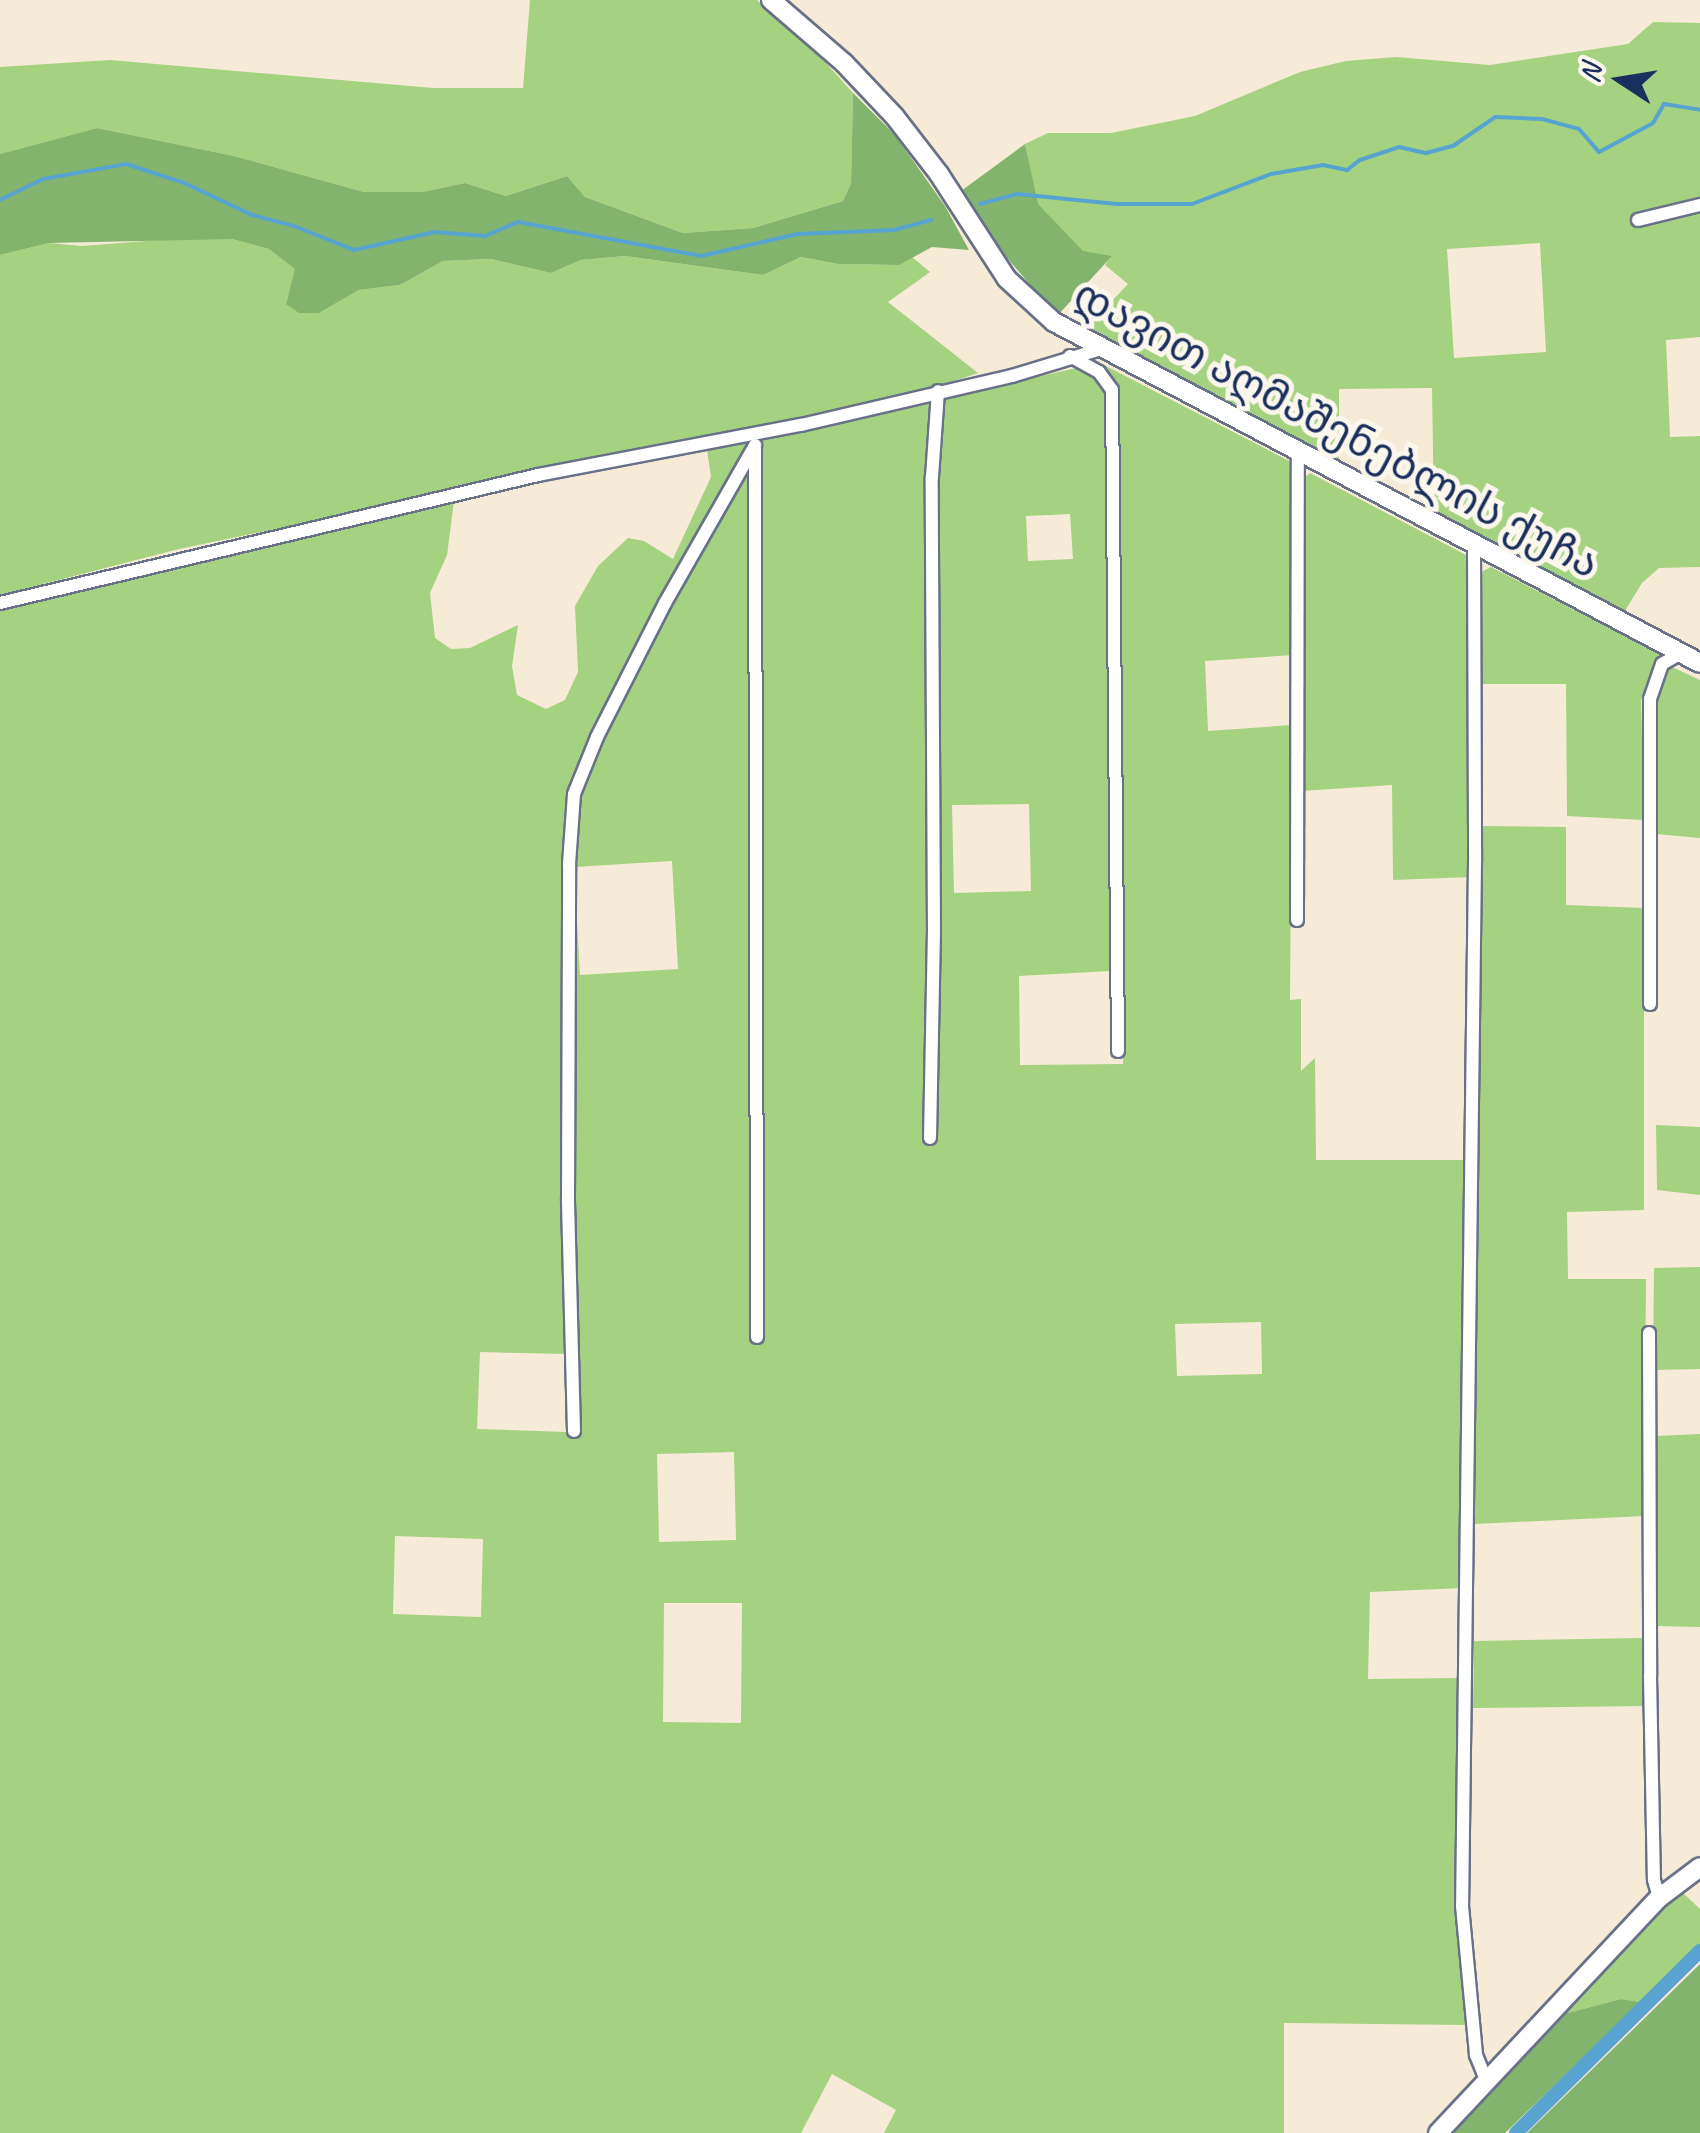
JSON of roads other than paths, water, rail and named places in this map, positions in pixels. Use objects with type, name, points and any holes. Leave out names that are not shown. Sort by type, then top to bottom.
[{"type":"street","name":"დავით აღმაშენებლის ქუჩა","points":[[771,0],[844,63],[895,117],[939,174],[1007,279],[1054,322],[1700,663]]},
{"type":"street","points":[[1638,220],[1700,205]]},
{"type":"street","points":[[0,603],[538,475],[755,438],[1012,376],[1101,348]]},
{"type":"street","points":[[1070,356],[1099,372],[1112,390],[1118,1051]]},
{"type":"street","points":[[930,1138],[934,932],[932,477],[938,391]]},
{"type":"street","points":[[755,438],[758,1337]]},
{"type":"street","points":[[574,1431],[568,1198],[569,864],[574,794],[597,738],[656,620],[755,438]]},
{"type":"street","points":[[1296,920],[1298,454]]},
{"type":"street","points":[[1474,544],[1475,909],[1462,1906],[1476,2055],[1486,2080]]},
{"type":"street","points":[[1650,1004],[1650,699],[1662,664],[1680,653]]},
{"type":"street","points":[[1649,1333],[1650,1694],[1654,1880],[1659,1898]]},
{"type":"street","points":[[1438,2133],[1659,1898],[1700,1866]]},
{"type":"waterway","points":[[980,204],[1017,194],[1116,204],[1192,204],[1271,174],[1323,165],[1347,170],[1360,160],[1399,147],[1426,153],[1453,146],[1495,117],[1542,119],[1579,129],[1599,152],[1653,123],[1664,104],[1700,110]]},
{"type":"waterway","points":[[0,200],[43,179],[126,164],[184,183],[252,215],[294,226],[354,250],[435,232],[485,236],[518,222],[701,256],[798,234],[894,230],[932,220]]},
{"type":"waterway","points":[[1516,2133],[1700,1951]]}]
